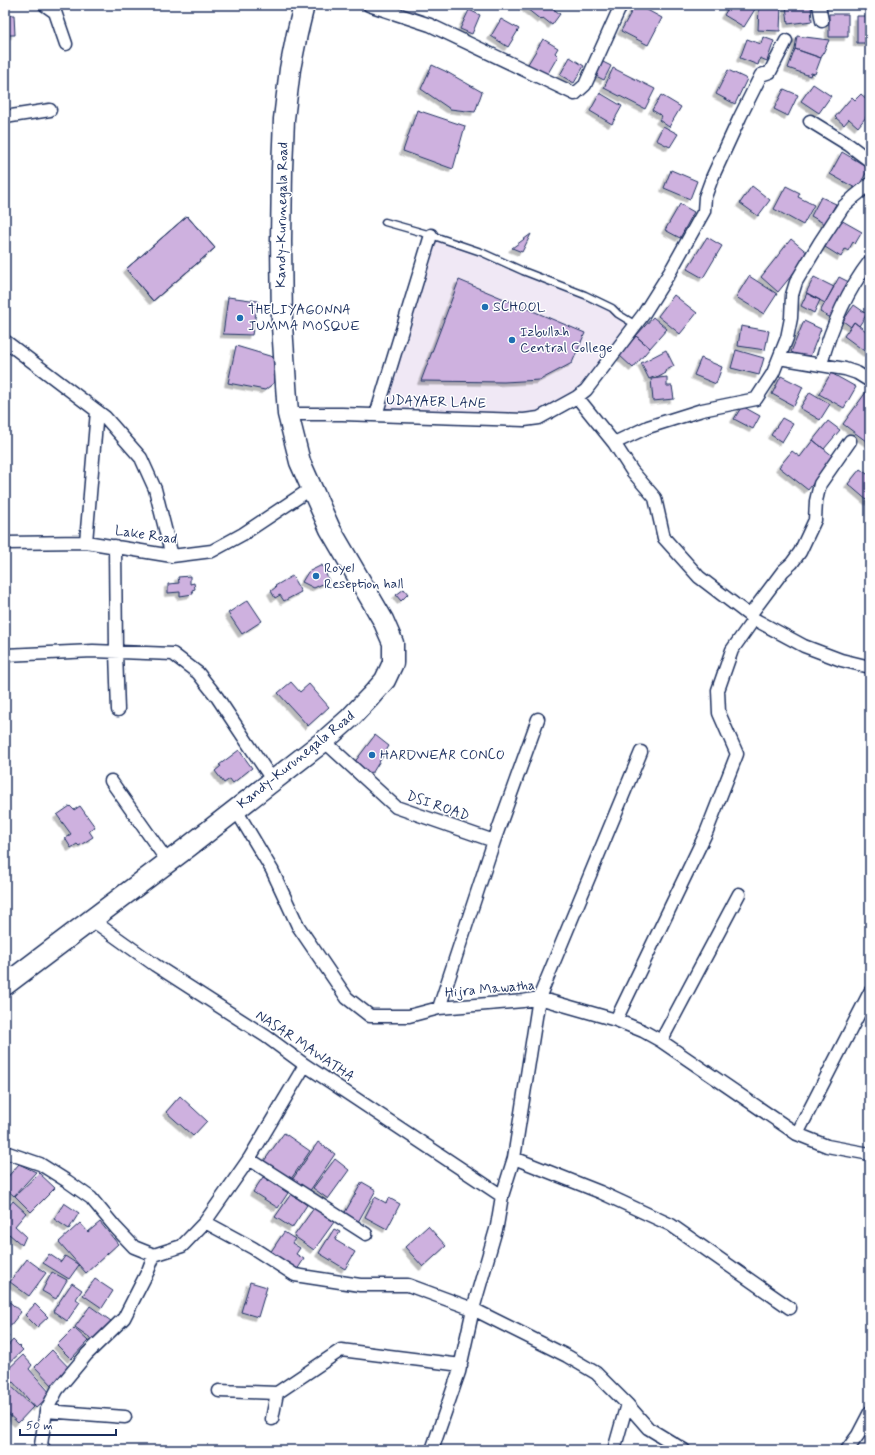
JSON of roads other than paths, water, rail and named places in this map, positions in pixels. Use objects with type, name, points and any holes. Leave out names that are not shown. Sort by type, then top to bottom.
[{"type":"highway","name":"Kandy-Kurunegala Road","points":[[5,985],[236,810],[324,741],[350,718],[385,680],[393,663],[393,643],[383,620],[330,529],[300,462],[288,414],[282,326],[282,169],[284,119],[290,69],[304,5]]},
{"type":"street","points":[[45,5],[55,12],[66,44]]},
{"type":"street","points":[[368,5],[430,25],[575,94],[585,85],[621,5]]},
{"type":"street","points":[[819,5],[822,21]]},
{"type":"street","name":"UDAYAER LANE","points":[[288,414],[342,414],[524,420],[539,418],[577,397],[586,390],[597,377],[636,325],[670,272],[704,211],[705,197],[712,178],[761,75],[770,72],[786,41]]},
{"type":"street","points":[[5,117],[50,110]]},
{"type":"street","points":[[810,121],[849,145],[870,162]]},
{"type":"street","points":[[614,443],[648,427],[702,410],[756,399],[774,373],[787,338],[791,318],[792,295],[796,282],[843,207],[870,184]]},
{"type":"street","points":[[376,415],[431,235]]},
{"type":"street","points":[[821,364],[826,345],[849,292],[870,261]]},
{"type":"street","points":[[5,341],[105,417],[141,458],[155,489],[172,556]]},
{"type":"street","points":[[779,358],[821,364],[857,372],[870,381]]},
{"type":"street","points":[[577,397],[614,443],[632,471],[655,498],[664,538],[699,576],[752,617],[804,646],[840,660],[870,667]]},
{"type":"street","points":[[86,542],[97,411]]},
{"type":"street","points":[[616,1020],[706,833],[737,754],[719,713],[718,690],[732,650],[752,617],[783,572],[800,552],[815,520],[816,501],[820,484],[850,441]]},
{"type":"street","name":"Lake Road","points":[[5,543],[86,542],[172,556],[212,551],[243,534],[312,488]]},
{"type":"street","points":[[116,546],[116,652],[118,710]]},
{"type":"street","points":[[5,655],[93,651],[173,654],[198,674],[217,697],[273,781]]},
{"type":"street","points":[[439,1008],[494,841],[538,719]]},
{"type":"street","name":"DSI ROAD","points":[[324,741],[396,808],[494,841]]},
{"type":"street","points":[[432,1450],[461,1365],[473,1309],[497,1226],[502,1196],[514,1158],[539,998],[641,752]]},
{"type":"street","points":[[111,781],[168,862]]},
{"type":"street","name":"Hijra Mawatha","points":[[236,810],[272,870],[298,926],[347,998],[370,1016],[409,1016],[439,1008],[523,1001],[539,998],[616,1020],[643,1031],[661,1041],[797,1134],[827,1146],[870,1154]]},
{"type":"street","points":[[661,1041],[739,894]]},
{"type":"street","name":"NASAR MAWATHA","points":[[92,920],[155,965],[266,1037],[305,1065],[502,1196]]},
{"type":"street","points":[[797,1134],[870,992]]},
{"type":"street","points":[[5,1152],[40,1164],[67,1181],[91,1198],[134,1247],[154,1255],[182,1246],[205,1222],[249,1159],[305,1065]]},
{"type":"street","points":[[514,1158],[600,1192],[671,1225],[790,1308]]},
{"type":"street","points":[[249,1159],[366,1234]]},
{"type":"street","points":[[205,1222],[253,1248],[295,1275],[360,1285],[408,1284],[473,1309],[567,1356],[596,1373],[627,1404],[648,1428],[684,1450]]},
{"type":"street","points":[[44,1450],[41,1444],[46,1411],[57,1390],[87,1354],[124,1318],[148,1271],[154,1255]]},
{"type":"street","points":[[219,1391],[277,1393],[341,1350],[461,1365]]},
{"type":"street","points":[[272,1419],[277,1393]]},
{"type":"street","points":[[614,1450],[627,1404]]},
{"type":"street","points":[[46,1411],[125,1417]]},
{"type":"street","points":[[847,1450],[858,1435],[870,1412]]},
{"type":"lane","points":[[385,222],[431,235],[481,252],[530,274],[585,295],[612,308],[618,314],[636,325]]},
{"type":"place","name":"SCHOOL","points":[[485,307]]},
{"type":"place","name":"THELIYAGONNA JUMMA MOSQUE","points":[[240,318]]},
{"type":"place","name":"Izbullah Central College","points":[[512,340]]},
{"type":"place","name":"Royel Reseption hall","points":[[316,576]]},
{"type":"place","name":"HARDWEAR CONCO","points":[[372,755]]}]
